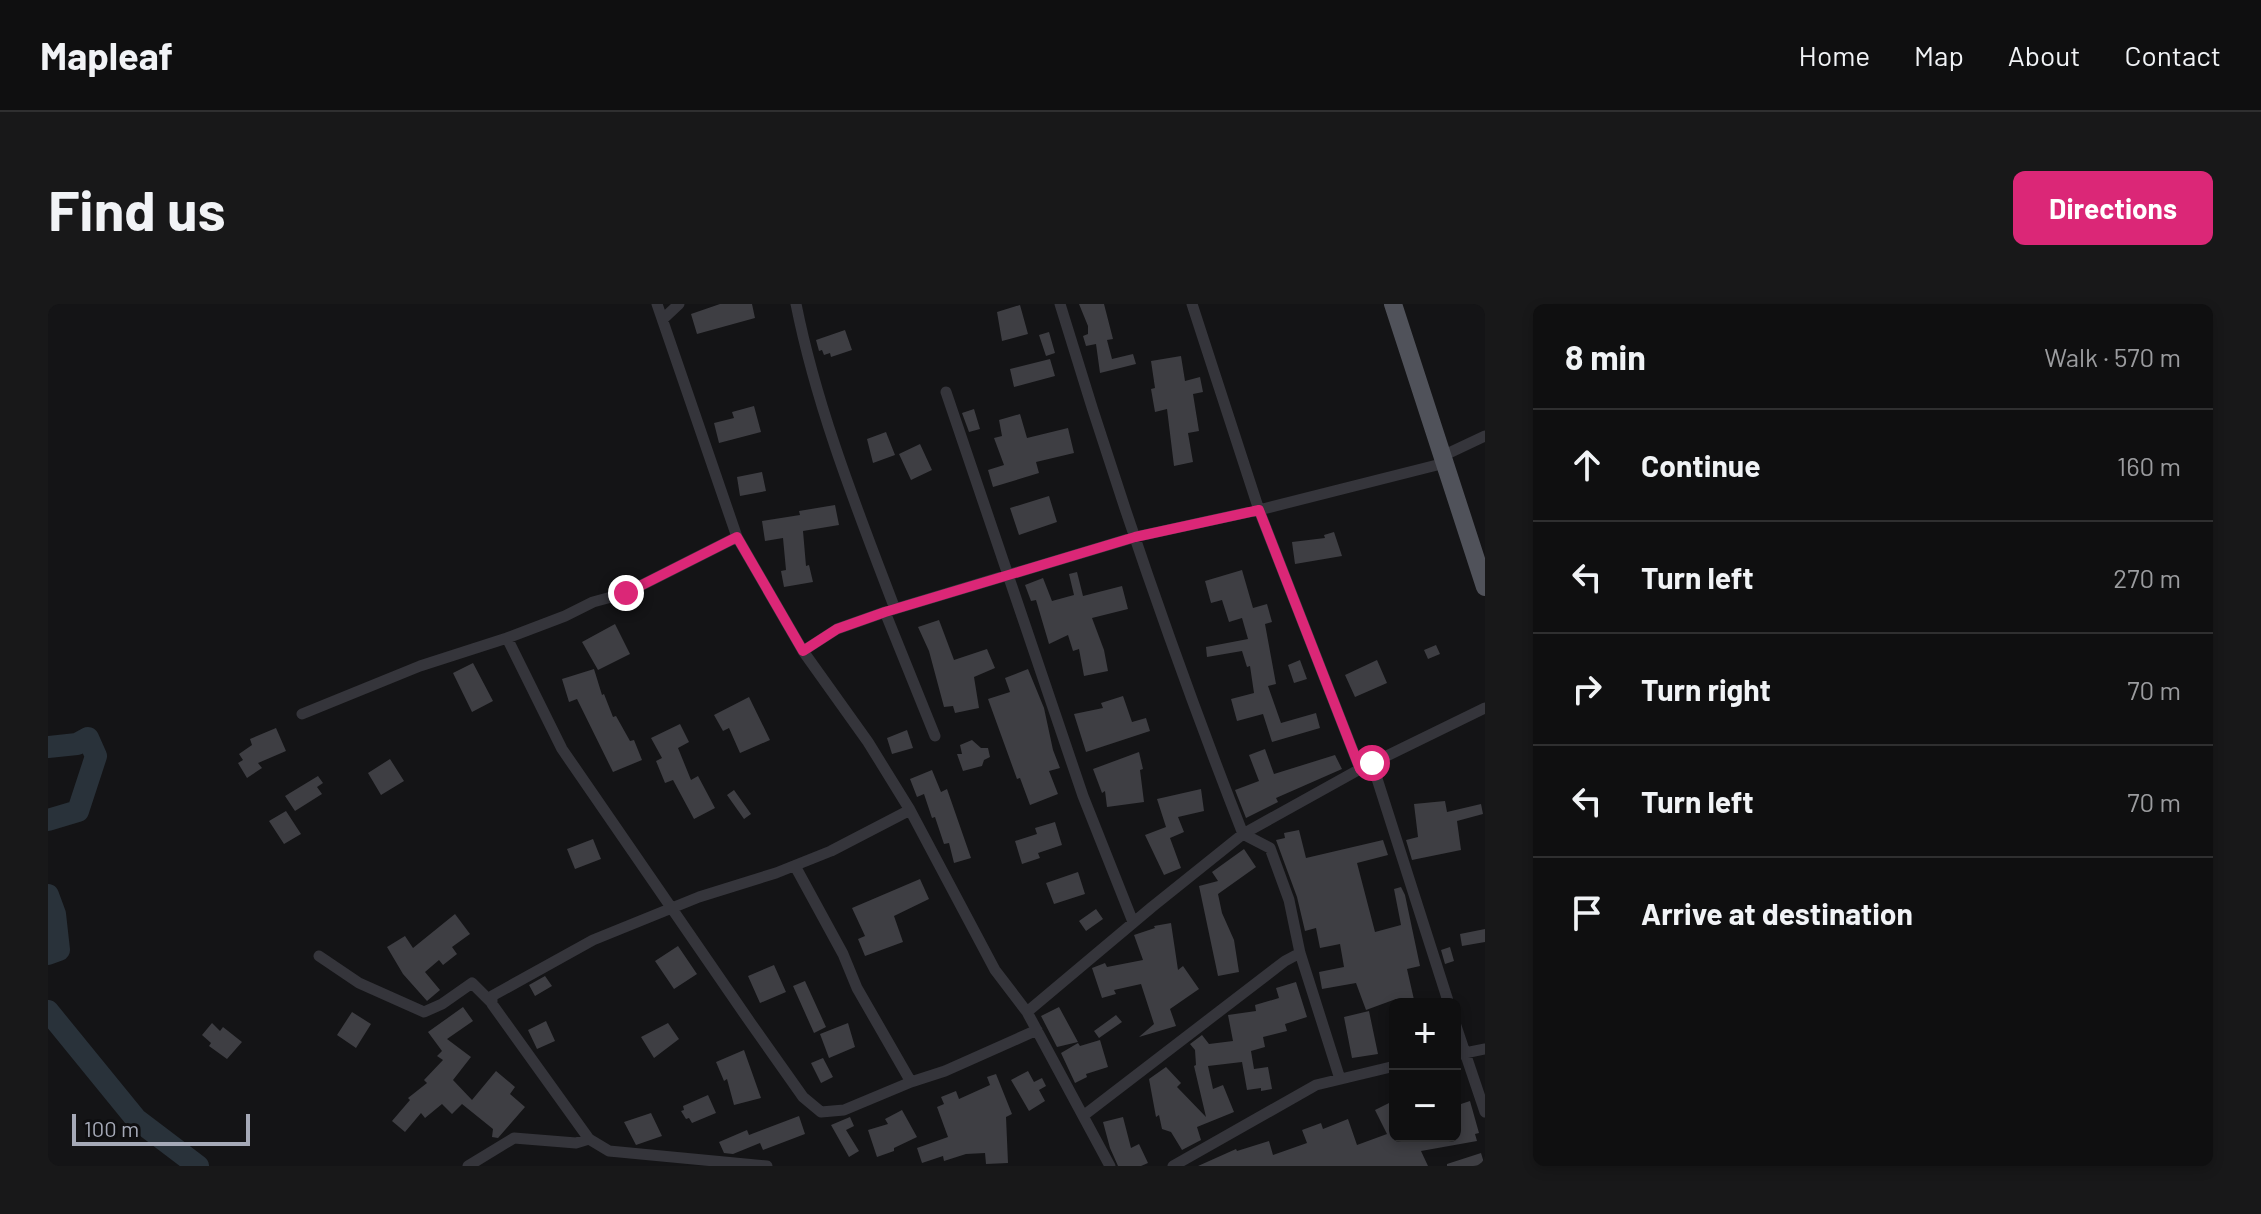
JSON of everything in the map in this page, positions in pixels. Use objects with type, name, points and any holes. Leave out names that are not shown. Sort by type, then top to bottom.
[{"type":"main road","points":[[1393,304],[1485,555]]},
{"type":"main road","points":[[1402,304],[1485,587]]},
{"type":"street","points":[[657,304],[737,537],[803,651],[868,742],[910,810],[995,970],[1027,1012],[1110,1166]]},
{"type":"street","points":[[663,319],[679,304]]},
{"type":"street","points":[[796,304],[806,354],[842,466],[935,736]]},
{"type":"street","points":[[1060,304],[1135,537],[1203,732],[1243,834],[1270,848],[1289,900],[1300,953],[1340,1079]]},
{"type":"street","points":[[1192,304],[1259,510],[1360,769]]},
{"type":"street","points":[[946,392],[1083,796],[1133,922]]},
{"type":"street","points":[[803,651],[837,629],[890,611],[1135,537],[1259,510],[1448,458],[1485,436]]},
{"type":"street","points":[[302,714],[420,666],[507,638],[593,602],[626,593],[737,537]]},
{"type":"street","points":[[507,638],[562,749],[803,1097],[821,1112],[844,1110],[945,1071],[1037,1030]]},
{"type":"street","points":[[1027,1012],[1243,834],[1360,769],[1485,708]]},
{"type":"street","points":[[1372,763],[1447,998]]},
{"type":"street","points":[[491,1002],[495,993],[593,940],[672,908],[795,866],[910,810]]},
{"type":"street","points":[[795,866],[843,954],[857,988],[911,1082]]},
{"type":"street","points":[[1083,1116],[1285,961],[1300,953]]},
{"type":"street","points":[[319,956],[359,983],[424,1012],[442,1004],[472,983],[491,1002],[589,1139],[609,1151],[767,1166]]},
{"type":"street","points":[[1461,1054],[1485,1049]]},
{"type":"street","points":[[1461,1056],[1485,1112]]},
{"type":"street","points":[[1173,1166],[1316,1085],[1389,1067]]},
{"type":"street","points":[[468,1166],[514,1138],[576,1143],[589,1139]]},
{"type":"building","points":[[720,304],[752,304],[755,318],[697,334],[691,314]]},
{"type":"building","points":[[1079,304],[1104,304],[1113,339],[1107,340],[1112,359],[1133,354],[1136,364],[1100,373],[1096,344],[1086,346],[1083,336],[1088,334],[1088,326]]},
{"type":"building","points":[[1020,305],[1028,334],[1002,341],[997,312]]},
{"type":"building","points":[[845,330],[852,350],[831,357],[830,353],[824,355],[822,350],[819,351],[816,340]]},
{"type":"building","points":[[1049,332],[1055,353],[1046,356],[1039,335]]},
{"type":"building","points":[[1181,356],[1185,381],[1200,377],[1203,392],[1193,394],[1199,431],[1188,433],[1193,462],[1174,466],[1167,409],[1155,412],[1151,361]]},
{"type":"building","points":[[1050,359],[1055,376],[1014,387],[1010,369]]},
{"type":"building","points":[[754,406],[761,432],[719,443],[714,423],[734,418],[732,412]]},
{"type":"building","points":[[974,409],[980,429],[969,432],[962,413]]},
{"type":"building","points":[[1020,414],[1027,438],[1068,428],[1074,453],[1036,462],[1039,473],[993,487],[988,470],[1004,465],[994,438],[1002,436],[999,420]]},
{"type":"building","points":[[886,432],[895,455],[873,463],[867,439]]},
{"type":"building","points":[[920,444],[932,470],[911,480],[899,454]]},
{"type":"building","points":[[762,472],[766,491],[740,496],[737,477]]},
{"type":"building","points":[[1049,496],[1057,522],[1019,535],[1010,508]]},
{"type":"building","points":[[835,505],[839,525],[803,531],[806,566],[809,565],[813,582],[784,587],[781,571],[786,570],[783,538],[765,541],[762,521]]},
{"type":"building","points":[[1334,532],[1342,556],[1295,564],[1292,542],[1325,538],[1324,535]]},
{"type":"building","points":[[1242,570],[1253,608],[1267,604],[1272,622],[1265,624],[1276,684],[1268,686],[1281,723],[1316,713],[1320,728],[1272,742],[1263,714],[1237,721],[1231,699],[1254,693],[1250,666],[1247,667],[1242,651],[1207,657],[1206,647],[1248,639],[1242,618],[1229,622],[1222,600],[1211,603],[1205,581]]},
{"type":"building","points":[[1077,572],[1083,596],[1122,586],[1128,609],[1092,618],[1108,671],[1084,676],[1079,649],[1073,651],[1068,635],[1049,644],[1036,600],[1031,601],[1025,585],[1043,578],[1052,601],[1074,595],[1069,574]]},
{"type":"building","points":[[939,620],[954,660],[987,649],[995,668],[974,677],[979,708],[955,713],[953,706],[944,707],[929,651],[918,627]]},
{"type":"building","points":[[615,624],[630,654],[598,670],[582,642]]},
{"type":"building","points":[[1436,645],[1440,654],[1428,659],[1424,650]]},
{"type":"building","points":[[1300,660],[1307,679],[1294,683],[1288,665]]},
{"type":"building","points":[[1377,660],[1387,683],[1355,697],[1345,675]]},
{"type":"building","points":[[473,663],[493,701],[472,712],[453,673]]},
{"type":"building","points":[[594,669],[613,717],[616,716],[630,741],[634,740],[642,760],[613,772],[577,699],[569,702],[562,679]]},
{"type":"building","points":[[1028,669],[1044,708],[1060,768],[1049,771],[1058,794],[1030,805],[1020,778],[1017,779],[988,699],[1010,692],[1005,678]]},
{"type":"building","points":[[1123,696],[1132,722],[1146,718],[1150,731],[1086,752],[1074,714],[1103,708],[1101,703]]},
{"type":"building","points":[[749,697],[770,740],[740,753],[729,728],[723,731],[714,715]]},
{"type":"building","points":[[680,724],[689,742],[678,748],[691,780],[698,776],[715,808],[694,819],[673,780],[665,783],[656,761],[662,758],[651,738]]},
{"type":"building","points":[[276,728],[286,751],[258,763],[262,768],[247,778],[238,763],[243,760],[239,754],[252,745],[250,739]]},
{"type":"building","points":[[907,730],[913,748],[892,754],[887,738]]},
{"type":"building","points":[[972,740],[981,748],[988,748],[990,757],[984,760],[982,766],[963,771],[957,754],[962,754],[960,745]]},
{"type":"building","points":[[1265,749],[1274,774],[1335,755],[1342,769],[1276,798],[1278,802],[1246,818],[1235,790],[1259,781],[1249,755]]},
{"type":"building","points":[[1139,752],[1144,802],[1107,807],[1105,791],[1102,793],[1093,769]]},
{"type":"building","points":[[390,759],[404,781],[381,795],[368,773]]},
{"type":"building","points":[[932,770],[941,792],[947,789],[971,858],[954,863],[949,843],[944,844],[924,794],[917,797],[910,779]]},
{"type":"building","points":[[318,776],[323,783],[317,787],[322,794],[295,811],[285,796]]},
{"type":"building","points":[[1201,789],[1204,811],[1178,817],[1184,832],[1170,838],[1181,868],[1164,875],[1145,835],[1166,827],[1157,799]]},
{"type":"building","points":[[734,790],[751,814],[744,819],[727,795]]},
{"type":"building","points":[[1445,801],[1447,812],[1481,804],[1483,814],[1457,821],[1461,850],[1412,860],[1406,840],[1418,837],[1414,804]]},
{"type":"building","points":[[286,811],[301,834],[284,844],[269,821]]},
{"type":"building","points":[[1055,822],[1062,845],[1038,853],[1040,858],[1022,864],[1015,841],[1037,834],[1035,828]]},
{"type":"building","points":[[1299,830],[1306,858],[1383,840],[1388,855],[1357,863],[1375,932],[1401,925],[1394,889],[1401,887],[1405,895],[1420,966],[1407,969],[1414,998],[1389,998],[1389,1002],[1366,1010],[1356,983],[1322,989],[1319,972],[1344,967],[1340,944],[1320,948],[1316,928],[1305,931],[1297,897],[1276,840],[1285,838],[1284,833]]},
{"type":"building","points":[[593,839],[601,859],[575,869],[567,849]]},
{"type":"building","points":[[1244,849],[1256,867],[1218,894],[1222,913],[1234,940],[1239,972],[1218,976],[1199,886],[1218,881],[1212,872]]},
{"type":"building","points":[[1078,872],[1085,894],[1054,904],[1046,883]]},
{"type":"building","points":[[920,879],[929,899],[894,916],[903,942],[865,956],[858,939],[865,936],[852,908]]},
{"type":"building","points":[[1096,909],[1103,919],[1086,931],[1079,921]]},
{"type":"building","points":[[455,914],[470,934],[452,947],[457,954],[443,965],[439,960],[425,972],[440,990],[427,1001],[403,974],[387,947],[405,936],[413,948]]},
{"type":"building","points":[[1171,923],[1178,970],[1183,966],[1199,989],[1170,1009],[1176,1026],[1139,1037],[1154,1024],[1141,984],[1114,990],[1116,994],[1102,998],[1092,968],[1105,963],[1107,967],[1143,960],[1134,935]]},
{"type":"building","points":[[1485,929],[1485,942],[1462,946],[1460,934]]},
{"type":"building","points":[[678,946],[697,974],[674,989],[655,961]]},
{"type":"building","points":[[1450,947],[1454,961],[1445,964],[1441,950]]},
{"type":"building","points":[[774,965],[786,992],[760,1003],[748,976]]},
{"type":"building","points":[[545,976],[552,986],[535,996],[529,985]]},
{"type":"building","points":[[805,981],[826,1027],[814,1033],[793,986]]},
{"type":"building","points":[[1296,982],[1307,1017],[1285,1024],[1287,1031],[1263,1037],[1265,1047],[1251,1051],[1254,1069],[1268,1067],[1272,1089],[1247,1090],[1242,1062],[1208,1066],[1213,1089],[1223,1085],[1234,1112],[1197,1127],[1201,1140],[1182,1150],[1171,1132],[1162,1129],[1159,1115],[1156,1117],[1149,1079],[1166,1067],[1181,1083],[1177,1087],[1206,1117],[1194,1066],[1195,1050],[1190,1044],[1202,1035],[1209,1044],[1233,1041],[1228,1015],[1256,1011],[1255,1005],[1279,998],[1276,988]]},
{"type":"building","points":[[463,1007],[473,1021],[447,1039],[471,1057],[453,1080],[472,1100],[496,1071],[515,1087],[510,1094],[525,1107],[498,1138],[492,1137],[493,1129],[462,1104],[452,1114],[442,1104],[425,1118],[421,1113],[405,1132],[392,1121],[410,1100],[408,1098],[427,1083],[424,1080],[443,1060],[437,1056],[442,1051],[428,1032]]},
{"type":"building","points":[[1059,1007],[1078,1042],[1057,1047],[1041,1016]]},
{"type":"building","points":[[1369,1011],[1378,1054],[1352,1058],[1344,1017]]},
{"type":"building","points":[[352,1012],[371,1024],[356,1048],[337,1035]]},
{"type":"building","points":[[1116,1015],[1122,1022],[1099,1038],[1094,1031]]},
{"type":"building","points":[[546,1021],[555,1041],[537,1049],[528,1030]]},
{"type":"building","points":[[212,1023],[220,1031],[223,1027],[242,1042],[227,1059],[209,1046],[211,1043],[202,1035]]},
{"type":"building","points":[[668,1023],[679,1039],[654,1058],[641,1037]]},
{"type":"building","points":[[848,1023],[855,1047],[829,1058],[820,1034]]},
{"type":"building","points":[[1100,1040],[1108,1067],[1086,1074],[1087,1077],[1075,1083],[1061,1053],[1078,1043],[1080,1046]]},
{"type":"building","points":[[744,1050],[761,1098],[734,1105],[727,1079],[724,1081],[716,1062]]},
{"type":"building","points":[[823,1058],[833,1077],[821,1083],[811,1063]]},
{"type":"building","points":[[1028,1071],[1034,1082],[1042,1078],[1046,1086],[1039,1090],[1045,1101],[1029,1111],[1011,1080]]},
{"type":"building","points":[[996,1074],[1012,1114],[1006,1117],[1008,1163],[986,1164],[985,1153],[966,1154],[944,1161],[943,1156],[922,1163],[917,1148],[948,1137],[937,1107],[944,1104],[941,1097],[956,1091],[959,1099],[990,1085],[987,1077]]},
{"type":"building","points":[[708,1095],[716,1113],[692,1123],[689,1118],[686,1119],[681,1111],[684,1110],[683,1106]]},
{"type":"building","points":[[1470,1101],[1479,1133],[1475,1134],[1477,1141],[1421,1151],[1428,1166],[1198,1166],[1236,1149],[1269,1141],[1273,1155],[1307,1143],[1302,1130],[1321,1123],[1323,1129],[1348,1119],[1357,1145],[1387,1134],[1375,1110],[1389,1103],[1389,1142],[1461,1142],[1461,1104]]},
{"type":"building","points":[[902,1110],[917,1137],[877,1157],[868,1130],[888,1124],[885,1119]]},
{"type":"building","points":[[651,1113],[662,1136],[636,1145],[624,1122]]},
{"type":"building","points":[[799,1116],[805,1134],[763,1150],[760,1143],[733,1154],[724,1153],[719,1142],[747,1130],[749,1135]]},
{"type":"building","points":[[850,1117],[854,1126],[846,1130],[859,1151],[849,1157],[831,1125]]},
{"type":"building","points":[[1123,1117],[1131,1148],[1139,1144],[1148,1163],[1118,1166],[1103,1122]]},
{"type":"building","points":[[1481,1153],[1485,1166],[1447,1166],[1447,1164]]},
{"type":"waterway","points":[[48,747],[77,744],[88,738],[96,756],[78,811],[48,820]]},
{"type":"waterway","points":[[48,895],[55,914],[59,950],[48,954]]},
{"type":"waterway","points":[[48,1011],[136,1119],[198,1166]]},
{"type":"route","points":[[626,593],[737,537],[803,651],[837,629],[885,612],[1135,537],[1259,510],[1360,769],[1372,763]]}]
